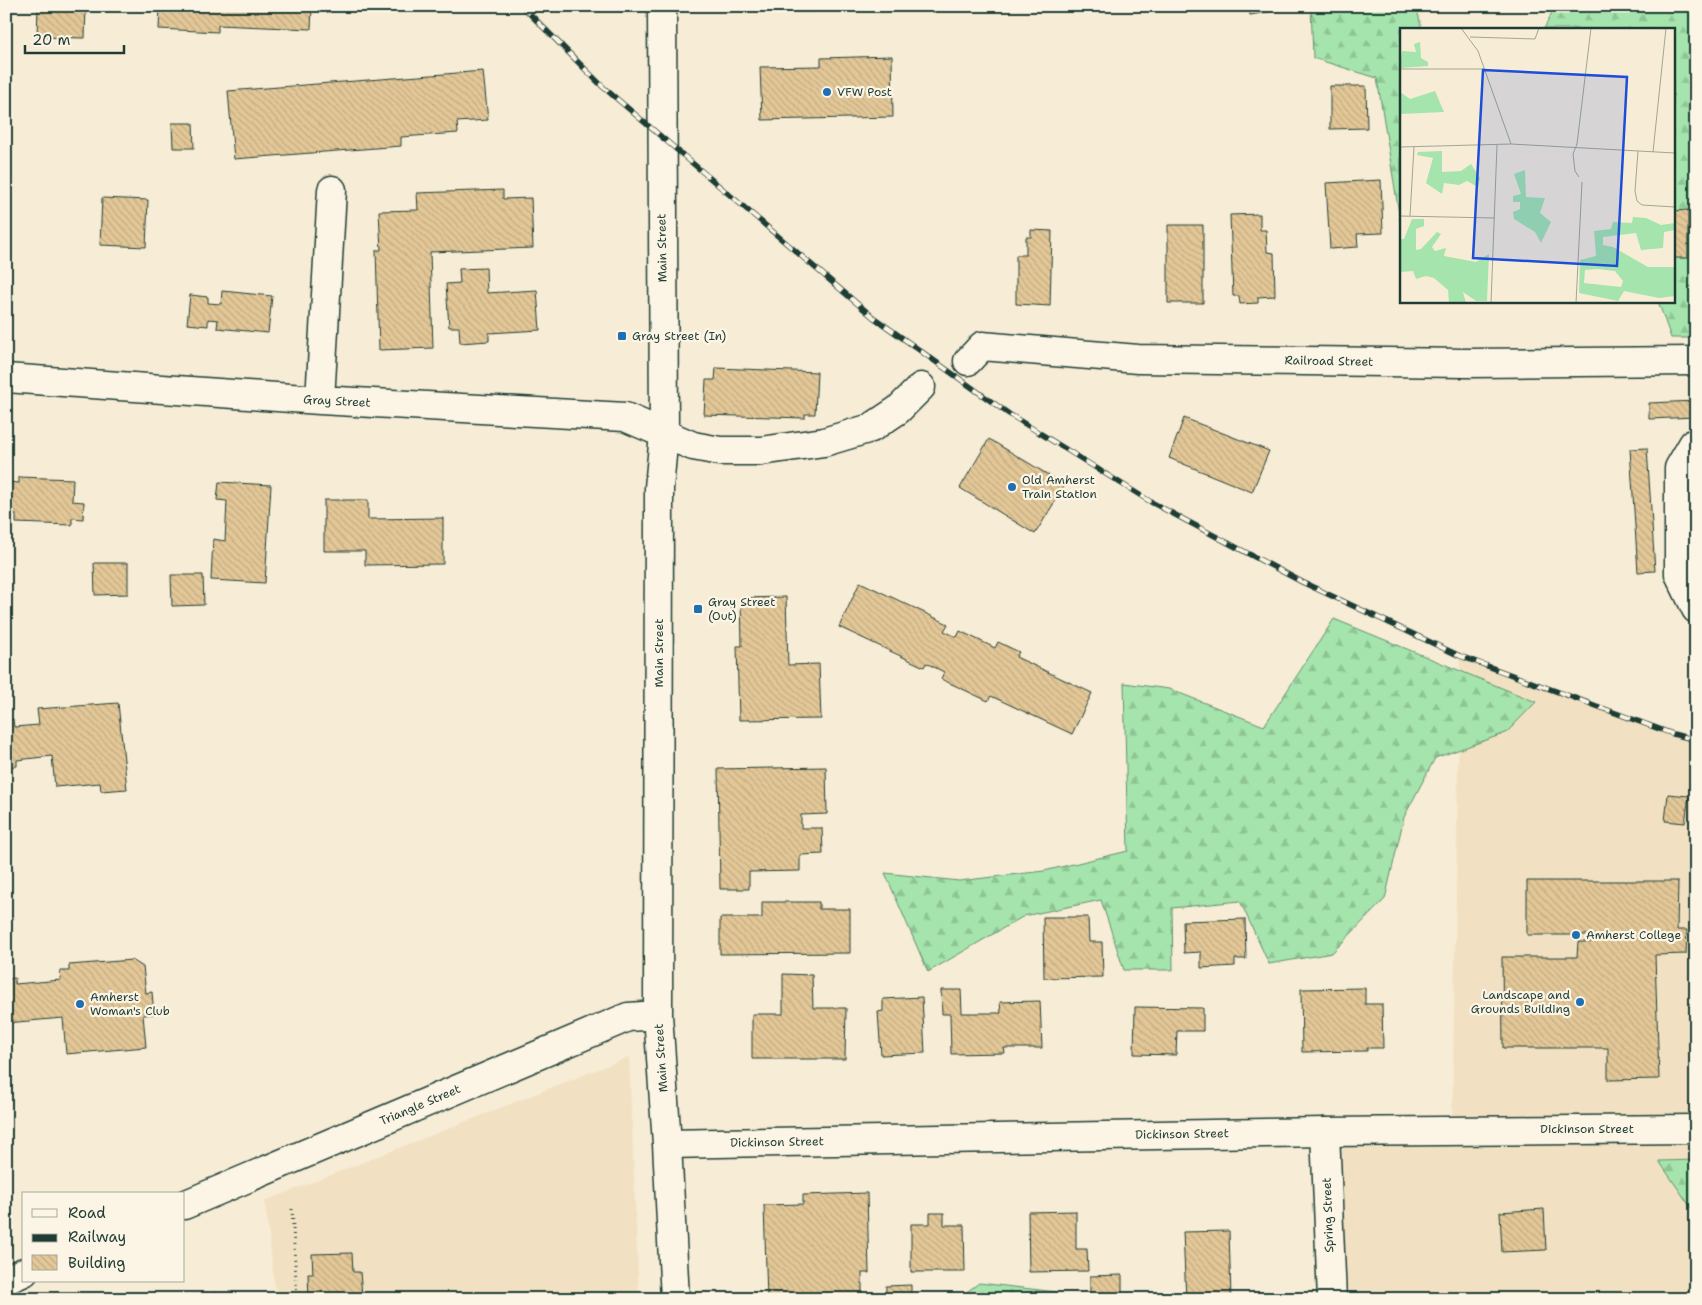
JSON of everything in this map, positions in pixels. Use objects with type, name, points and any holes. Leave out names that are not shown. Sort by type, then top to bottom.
[{"type":"main road","name":"Main Street","points":[[662,6],[664,434],[659,488],[658,1014],[668,1144],[675,1299]]},
{"type":"main road","points":[[320,400],[332,190]]},
{"type":"main road","name":"Railroad Street","points":[[968,361],[982,346],[1138,358],[1466,363],[1696,361]]},
{"type":"main road","name":"Gray Street","points":[[6,378],[320,400],[625,417],[664,434]]},
{"type":"main road","points":[[664,434],[693,446],[720,451],[761,451],[824,442],[871,428],[898,410],[921,387]]},
{"type":"main road","points":[[1696,444],[1693,444],[1679,468],[1679,574],[1696,609]]},
{"type":"main road","name":"Triangle Street","points":[[185,1205],[628,1017],[658,1014]]},
{"type":"main road","name":"Dickinson Street","points":[[668,1144],[1325,1132],[1696,1129]]},
{"type":"main road","name":"Spring Street","points":[[1325,1132],[1332,1299]]},
{"type":"main road","points":[[6,1280],[22,1273]]},
{"type":"path","points":[[292,1209],[297,1299]]},
{"type":"shaded area","name":"Amherst College","points":[[1460,656],[1673,734],[1696,740],[1696,1299],[1332,1299],[1325,1132],[1452,1130]]},
{"type":"shaded area","points":[[629,1057],[639,1299],[276,1299],[265,1201]]},
{"type":"green space","points":[[1311,6],[1416,6],[1422,28],[1400,28],[1400,220],[1377,78],[1313,58]]},
{"type":"green space","points":[[1555,6],[1696,6],[1696,338],[1671,338],[1658,302],[1674,302],[1674,28],[1544,28]]},
{"type":"green space","points":[[1334,619],[1536,702],[1506,733],[1435,758],[1404,817],[1385,899],[1332,953],[1269,964],[1240,901],[1172,908],[1173,970],[1124,970],[1101,900],[1024,916],[928,972],[885,873],[959,881],[1044,871],[1128,851],[1124,683],[1169,689],[1264,726]]},
{"type":"green space","points":[[1696,1160],[1696,1215],[1659,1161]]},
{"type":"green space","points":[[979,1283],[1057,1292],[1054,1299],[957,1299]]},
{"type":"building","points":[[38,6],[86,6],[85,38],[37,37]]},
{"type":"building","points":[[160,6],[312,6],[311,29],[218,25],[218,32],[159,29]]},
{"type":"building","points":[[760,6],[812,6],[812,12],[760,11]]},
{"type":"building","points":[[1248,6],[1296,6],[1297,7],[1250,15]]},
{"type":"building","name":"VFW Post","points":[[892,56],[893,117],[762,120],[760,67],[821,66],[821,58]]},
{"type":"building","points":[[483,71],[488,120],[457,122],[458,133],[401,137],[401,146],[234,159],[228,91]]},
{"type":"building","points":[[1330,86],[1366,86],[1367,128],[1330,129]]},
{"type":"building","points":[[172,123],[193,123],[194,148],[173,148]]},
{"type":"building","points":[[1381,180],[1383,233],[1357,234],[1358,247],[1330,249],[1326,183]]},
{"type":"building","points":[[503,190],[503,199],[531,198],[533,248],[430,252],[433,348],[379,350],[376,250],[381,250],[379,211],[418,210],[417,193]]},
{"type":"building","points":[[102,198],[148,200],[146,247],[100,245]]},
{"type":"building","points":[[1688,210],[1688,258],[1674,258],[1674,211]]},
{"type":"building","points":[[1260,214],[1260,230],[1266,230],[1267,252],[1274,253],[1275,296],[1258,297],[1258,303],[1240,304],[1239,296],[1233,296],[1230,215]]},
{"type":"building","points":[[1168,225],[1203,225],[1203,303],[1168,303]]},
{"type":"building","points":[[1031,230],[1052,231],[1050,306],[1016,304],[1016,255],[1026,255],[1026,237],[1031,237]]},
{"type":"building","points":[[486,268],[487,293],[537,290],[540,330],[489,333],[489,341],[460,343],[459,327],[449,327],[446,284],[460,283],[459,269]]},
{"type":"building","points":[[222,291],[272,296],[268,333],[217,328],[218,320],[208,319],[208,326],[187,324],[190,295],[208,297],[208,303],[221,304]]},
{"type":"building","points":[[716,368],[817,372],[815,414],[805,414],[805,418],[704,415],[706,380],[715,380]]},
{"type":"building","points":[[1696,401],[1696,417],[1649,419],[1649,403]]},
{"type":"building","points":[[1184,418],[1269,451],[1252,492],[1169,458]]},
{"type":"building","name":"Old Amherst Train Station","points":[[989,439],[1065,485],[1035,534],[960,488]]},
{"type":"building","points":[[1647,448],[1655,571],[1638,572],[1630,449]]},
{"type":"building","points":[[19,477],[73,479],[72,501],[84,502],[83,519],[72,518],[72,525],[16,523],[16,514],[6,514],[6,482],[19,483]]},
{"type":"building","points":[[219,482],[271,485],[265,583],[211,580],[213,539],[225,541],[227,501],[217,500]]},
{"type":"building","points":[[324,500],[368,500],[368,519],[443,518],[443,564],[365,565],[365,551],[324,551]]},
{"type":"building","points":[[94,563],[128,563],[128,594],[95,595]]},
{"type":"building","points":[[171,575],[203,575],[204,605],[172,606]]},
{"type":"building","points":[[860,582],[948,624],[944,631],[957,637],[960,631],[995,648],[998,642],[1019,652],[1016,657],[1092,693],[1072,734],[991,696],[988,701],[941,679],[944,672],[926,663],[924,667],[839,627]]},
{"type":"building","points":[[786,597],[788,665],[819,664],[821,719],[739,720],[737,646],[742,646],[741,598]]},
{"type":"building","points":[[118,703],[127,789],[101,791],[100,783],[55,787],[52,756],[17,760],[17,766],[6,767],[6,720],[13,719],[14,727],[39,725],[37,709]]},
{"type":"building","points":[[826,767],[827,814],[801,815],[801,828],[822,828],[823,854],[800,855],[800,871],[749,872],[749,889],[720,889],[718,769]]},
{"type":"building","points":[[1668,794],[1689,796],[1685,823],[1665,821]]},
{"type":"building","name":"Landscape and Grounds Building","points":[[1527,881],[1678,881],[1677,930],[1687,930],[1686,954],[1655,955],[1659,1079],[1608,1080],[1608,1048],[1503,1048],[1502,957],[1577,957],[1578,942],[1595,942],[1595,935],[1527,935]]},
{"type":"building","points":[[762,902],[819,902],[819,909],[850,909],[850,953],[720,954],[720,918],[762,918]]},
{"type":"building","points":[[1043,917],[1088,917],[1089,942],[1102,942],[1103,977],[1044,978]]},
{"type":"building","points":[[1245,919],[1246,959],[1235,959],[1235,966],[1201,968],[1201,952],[1184,953],[1183,921]]},
{"type":"building","name":"Amherst Woman's Club","points":[[132,960],[143,967],[146,993],[152,992],[154,1014],[143,1015],[146,1047],[66,1054],[63,1018],[6,1023],[6,979],[15,978],[15,984],[61,980],[60,971],[69,971],[69,965]]},
{"type":"building","points":[[783,974],[812,975],[813,1008],[846,1008],[845,1059],[752,1059],[752,1014],[783,1014]]},
{"type":"building","points":[[1365,988],[1365,1004],[1382,1004],[1383,1048],[1367,1048],[1367,1051],[1302,1052],[1301,989]]},
{"type":"building","points":[[941,990],[961,990],[962,1013],[1001,1013],[1000,1002],[1040,1001],[1042,1048],[1004,1048],[1005,1053],[951,1054],[950,1014],[942,1014]]},
{"type":"building","points":[[922,997],[925,1053],[881,1055],[878,1012],[883,1011],[883,999]]},
{"type":"building","points":[[1135,1007],[1203,1008],[1203,1031],[1177,1031],[1176,1055],[1134,1054]]},
{"type":"building","points":[[867,1193],[869,1273],[862,1273],[862,1299],[767,1299],[764,1205],[803,1204],[803,1195]]},
{"type":"building","points":[[1544,1209],[1546,1250],[1502,1252],[1500,1212]]},
{"type":"building","points":[[1076,1211],[1076,1249],[1087,1249],[1088,1271],[1029,1272],[1028,1212]]},
{"type":"building","points":[[930,1213],[944,1213],[944,1225],[964,1225],[965,1272],[911,1272],[911,1224],[930,1224]]},
{"type":"building","points":[[1229,1231],[1231,1299],[1186,1299],[1183,1232]]},
{"type":"building","points":[[352,1253],[353,1272],[360,1272],[362,1296],[352,1296],[352,1299],[309,1299],[308,1274],[313,1274],[312,1254]]},
{"type":"building","points":[[1122,1275],[1122,1299],[1090,1299],[1090,1276]]},
{"type":"building","points":[[911,1285],[911,1295],[914,1295],[914,1299],[886,1299],[886,1286]]},
{"type":"building","points":[[217,1293],[217,1299],[186,1299],[185,1296]]},
{"type":"railway","points":[[522,6],[603,87],[873,317],[1009,414],[1151,502],[1302,582],[1460,656],[1673,734],[1696,740]]},
{"type":"place","name":"VFW Post","points":[[827,92]]},
{"type":"place","name":"Gray Street (In)","points":[[622,336]]},
{"type":"place","name":"Old Amherst Train Station","points":[[1012,487]]},
{"type":"place","name":"Gray Street (Out)","points":[[698,609]]},
{"type":"place","name":"Amherst College","points":[[1576,935]]},
{"type":"place","name":"Landscape and Grounds Building","points":[[1580,1002]]},
{"type":"place","name":"Amherst Woman's Club","points":[[80,1004]]}]
